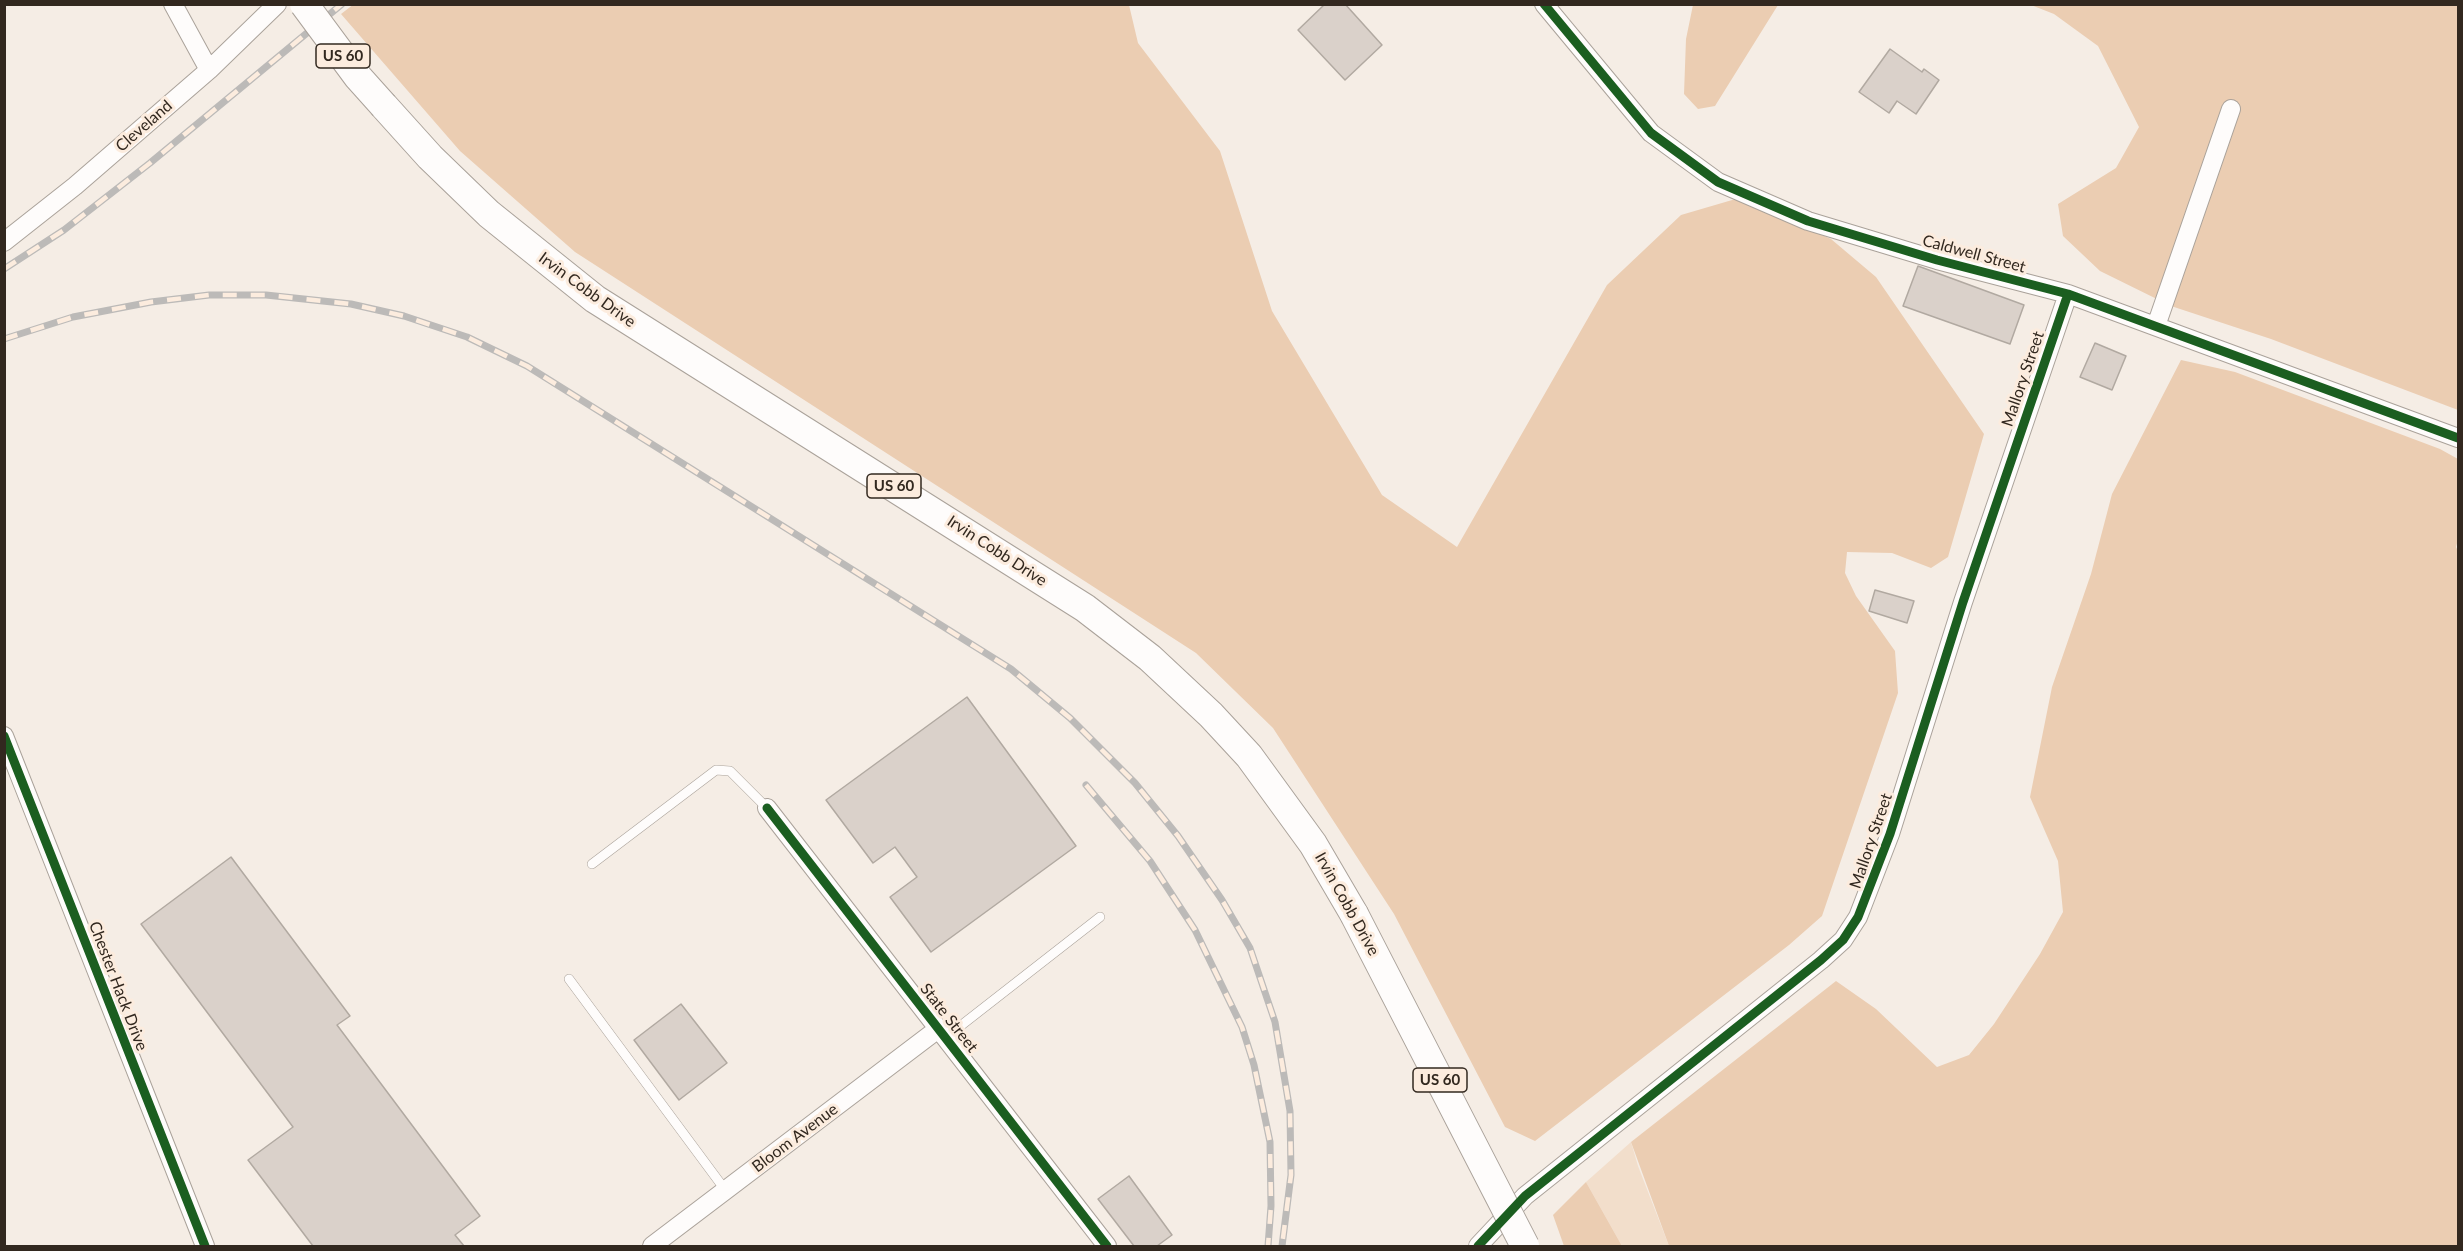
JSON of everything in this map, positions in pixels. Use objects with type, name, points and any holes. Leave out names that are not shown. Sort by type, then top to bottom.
[{"type":"main road","name":"Irvin Cobb Drive","points":[[304,4],[358,77],[430,157],[489,214],[595,298],[1085,608],[1150,658],[1211,715],[1249,756],[1313,844],[1354,914],[1525,1246]]},
{"type":"street","points":[[173,4],[208,70]]},
{"type":"street","name":"Cleveland","points":[[4,242],[75,186],[208,70],[277,4]]},
{"type":"street","name":"Caldwell Street","points":[[1544,4],[1652,133],[1718,182],[1808,221],[1937,260],[2068,294],[2458,438]]},
{"type":"street","points":[[2156,326],[2231,109]]},
{"type":"street","name":"Mallory Street","points":[[1478,1246],[1525,1196],[1821,960],[1843,940],[1858,917],[1883,854],[1963,602],[2068,294]]},
{"type":"street","name":"Chester Hack Drive","points":[[4,736],[205,1246]]},
{"type":"street","name":"State Street","points":[[767,808],[1107,1246]]},
{"type":"street","name":"Bloom Avenue","points":[[652,1246],[942,1033]]},
{"type":"lane","points":[[592,864],[716,770],[730,771],[767,808]]},
{"type":"lane","points":[[942,1033],[1100,917]]},
{"type":"lane","points":[[569,980],[726,1191]]},
{"type":"shaded area","points":[[354,4],[1129,5],[1138,43],[1220,151],[1272,311],[1382,495],[1457,547],[1607,285],[1681,215],[1739,198],[1831,239],[1876,277],[1984,434],[1948,557],[1931,568],[1892,553],[1847,552],[1845,573],[1856,596],[1895,651],[1898,693],[1822,916],[1789,945],[1535,1141],[1505,1127],[1394,914],[1273,728],[1196,653],[575,252],[460,151],[341,14]]},
{"type":"shaded area","points":[[1693,5],[1778,5],[1715,106],[1698,109],[1684,94],[1686,39]]},
{"type":"shaded area","points":[[2031,5],[2458,5],[2458,410],[2271,339],[2171,306],[2100,271],[2063,236],[2058,204],[2116,168],[2139,127],[2098,46],[2054,14]]},
{"type":"shaded area","points":[[2181,360],[2235,372],[2440,449],[2458,459],[2458,540],[2456,547],[2458,551],[2458,1246],[1669,1246],[1631,1142],[1836,981],[1876,1009],[1937,1067],[1969,1055],[1994,1024],[2040,954],[2063,912],[2058,861],[2030,797],[2052,687],[2091,574],[2112,494]]},
{"type":"shaded area","points":[[1631,1142],[1669,1246],[1622,1246],[1586,1182]]},
{"type":"shaded area","points":[[1586,1182],[1622,1246],[1564,1246],[1553,1215]]},
{"type":"building","points":[[1325,4],[1345,4],[1382,45],[1345,80],[1298,30]]},
{"type":"building","points":[[1890,49],[1922,72],[1924,69],[1939,80],[1916,114],[1897,101],[1889,113],[1859,92]]},
{"type":"building","points":[[1918,266],[2024,305],[2010,344],[1903,306]]},
{"type":"building","points":[[2095,343],[2126,356],[2112,390],[2080,377]]},
{"type":"building","points":[[1875,590],[1914,601],[1907,623],[1869,611]]},
{"type":"building","points":[[967,697],[1076,846],[931,952],[890,897],[917,877],[895,847],[873,863],[826,800]]},
{"type":"building","points":[[231,857],[350,1016],[337,1025],[480,1216],[455,1235],[464,1246],[313,1246],[248,1160],[293,1127],[141,924]]},
{"type":"building","points":[[681,1004],[727,1063],[679,1100],[634,1040]]},
{"type":"building","points":[[1129,1176],[1172,1235],[1157,1246],[1134,1246],[1098,1199]]},
{"type":"railway","points":[[4,269],[64,230],[150,163],[342,4]]},
{"type":"railway","points":[[4,339],[73,317],[151,302],[209,295],[266,295],[351,304],[404,316],[467,337],[527,366],[1011,669],[1070,718],[1135,783],[1178,836],[1222,900],[1250,948],[1275,1022],[1290,1111],[1291,1175],[1282,1246]]},
{"type":"railway","points":[[1086,785],[1150,861],[1195,930],[1242,1027],[1254,1065],[1270,1142],[1271,1206],[1268,1246]]},
{"type":"cycle path","points":[[1544,4],[1651,133],[1718,182],[1808,221],[1937,260],[2068,294],[2458,438]]},
{"type":"cycle path","points":[[1478,1246],[1525,1196],[1821,960],[1843,940],[1858,917],[1890,834],[1963,602],[2068,294]]},
{"type":"cycle path","points":[[4,736],[205,1246]]},
{"type":"cycle path","points":[[767,808],[1107,1246]]}]
